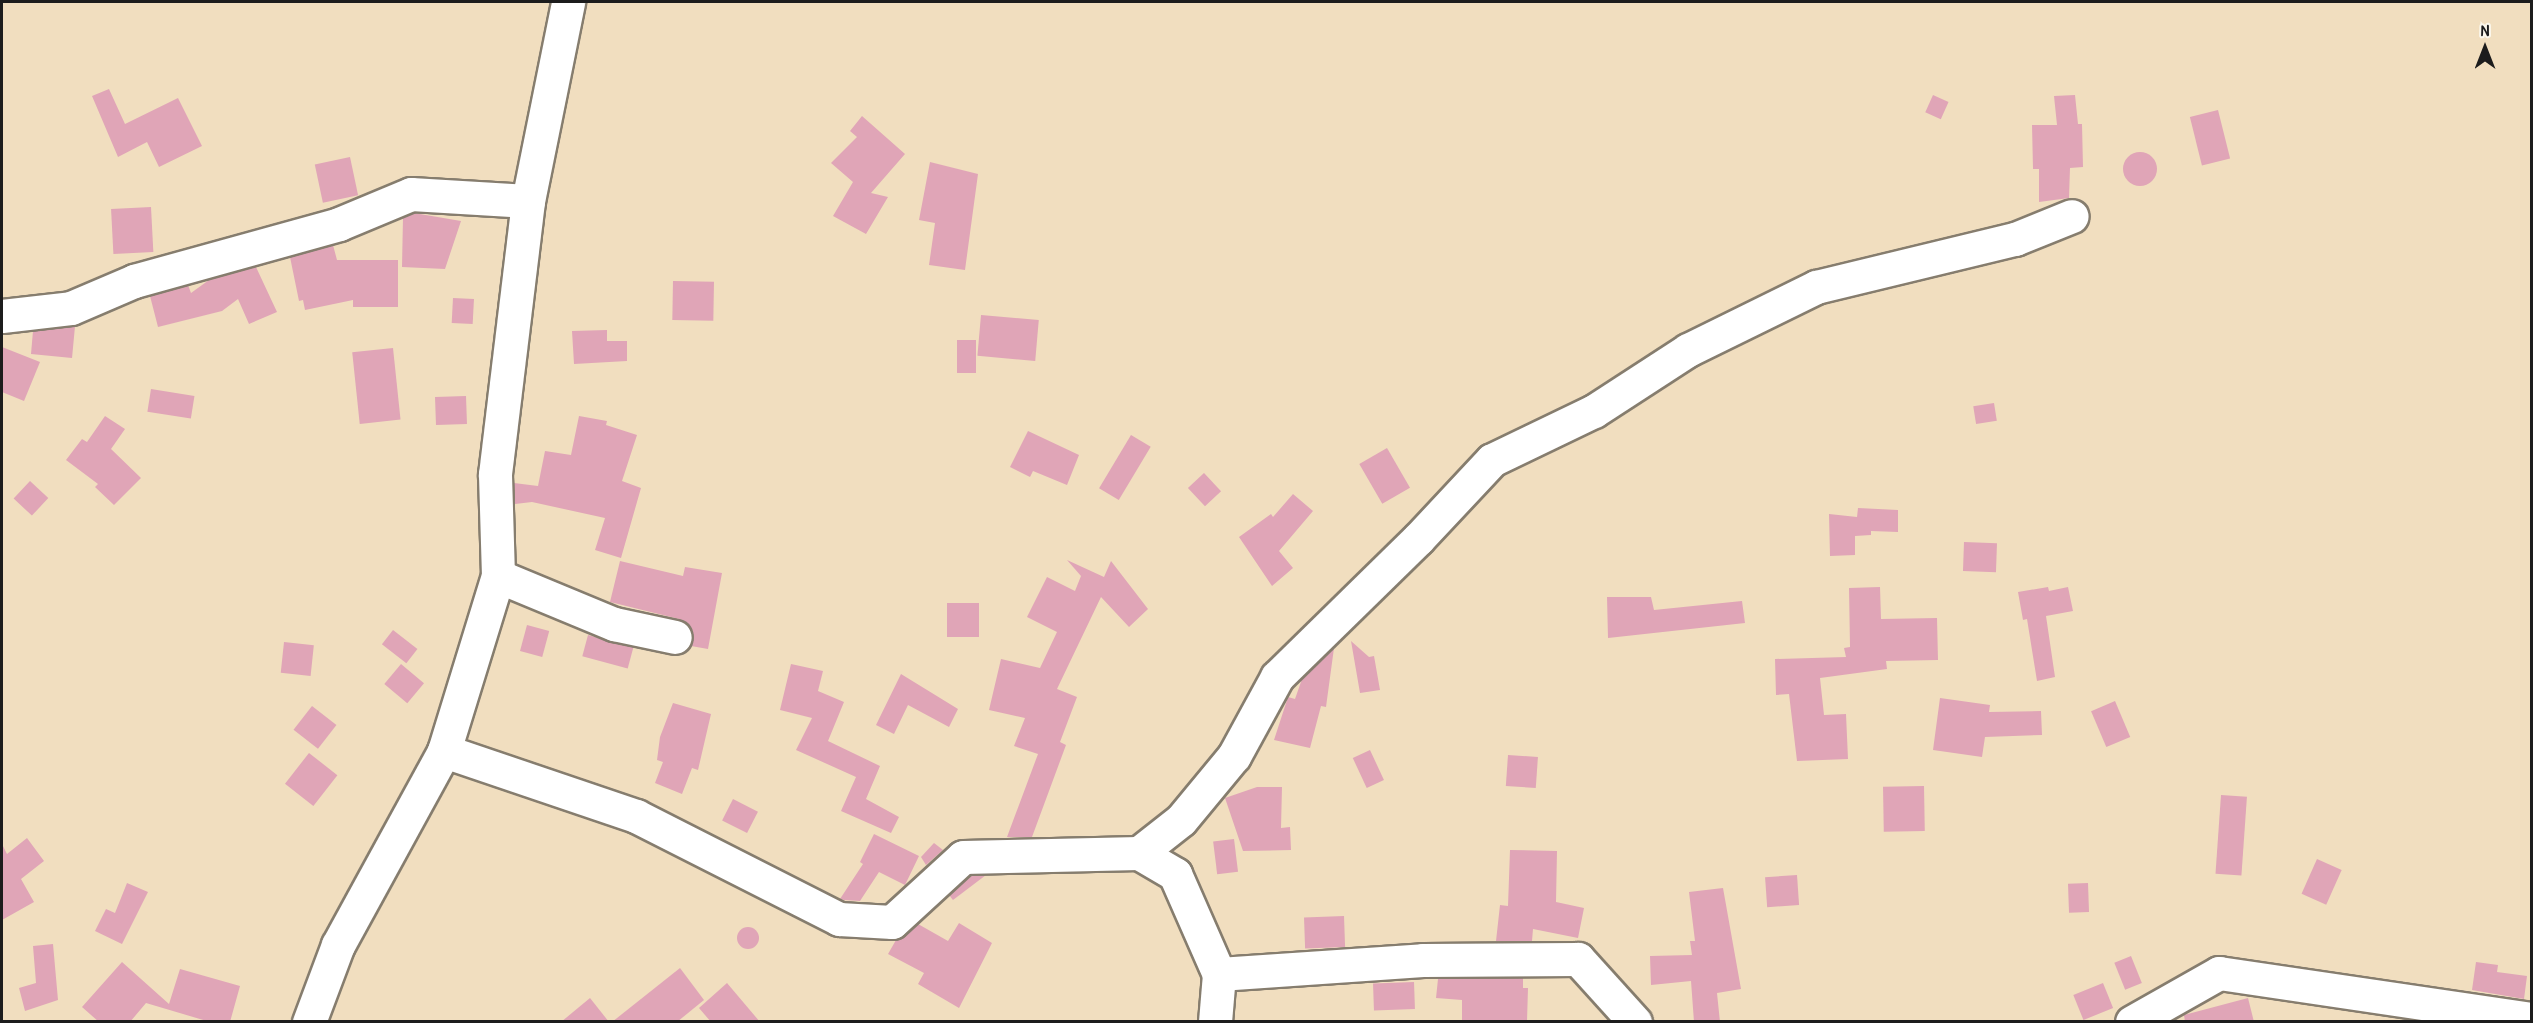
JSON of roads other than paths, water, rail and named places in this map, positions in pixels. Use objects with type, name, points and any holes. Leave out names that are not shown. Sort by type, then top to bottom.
[{"type":"street","points":[[309,1022],[338,945],[444,751],[498,576],[495,474],[528,201],[568,2]]},
{"type":"street","points":[[2,316],[72,308],[134,281],[339,224],[411,194],[528,201]]},
{"type":"street","points":[[1139,853],[1181,820],[1234,756],[1276,677],[1418,539],[1492,460],[1594,411],[1688,350],[1816,287],[2015,239],[2072,216]]},
{"type":"street","points":[[498,576],[614,624],[675,637]]},
{"type":"street","points":[[444,751],[636,816],[839,919],[892,921],[963,857],[1139,853],[1175,874],[1219,974],[1215,1022]]},
{"type":"street","points":[[1219,974],[1423,960],[1578,959],[1635,1022]]},
{"type":"street","points":[[2132,1022],[2220,973],[2532,1019]]}]
